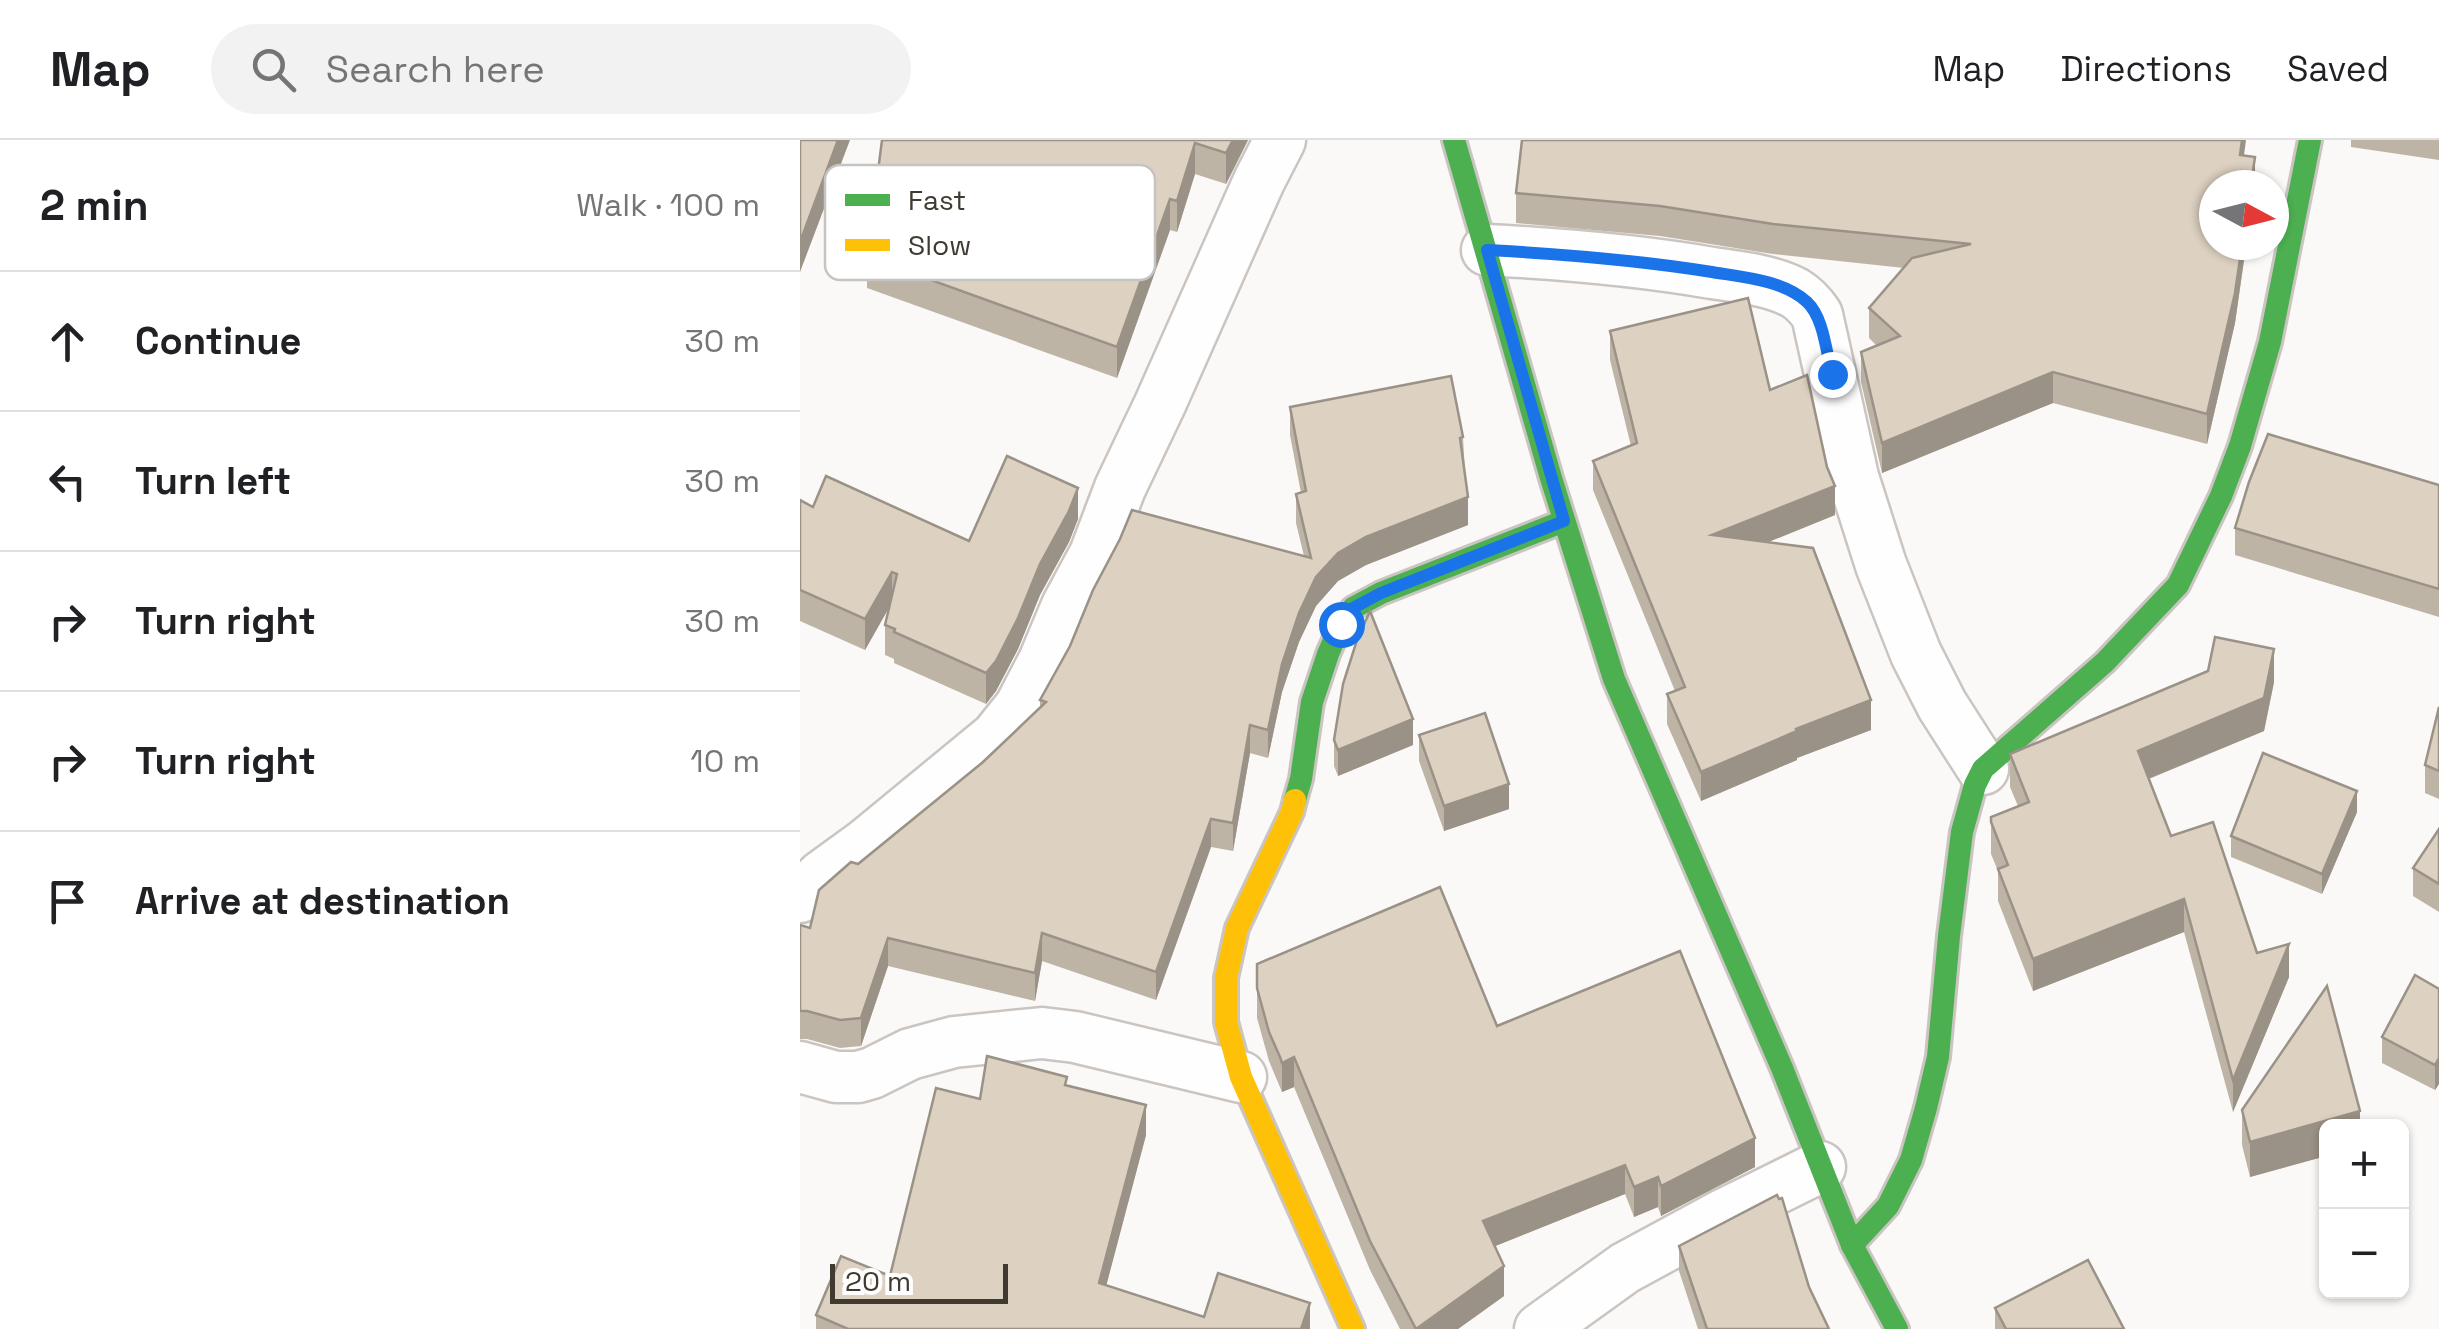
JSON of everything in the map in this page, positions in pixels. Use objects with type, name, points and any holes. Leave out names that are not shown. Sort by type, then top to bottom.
[{"type":"street","points":[[800,898],[996,736],[1020,707],[1095,554],[1120,488],[1280,140]]},
{"type":"street","points":[[1454,140],[1614,679],[1782,1068],[1852,1245],[1897,1329]]},
{"type":"street","points":[[1852,1245],[1888,1206],[1911,1160],[1926,1108],[1938,1057],[1962,832],[1975,785],[1983,769],[2105,662],[2178,585],[2221,496],[2245,429],[2270,342],[2310,140]]},
{"type":"street","points":[[1487,250],[1660,264],[1772,284],[1808,303],[1817,315],[1853,476],[1882,565],[1916,654],[1942,706],[1983,769]]},
{"type":"street","points":[[1353,1329],[1241,1077],[1226,1022],[1226,978],[1237,928],[1292,812],[1312,702],[1341,624],[1353,608],[1381,593],[1564,521]]},
{"type":"street","points":[[800,1067],[836,1077],[858,1077],[910,1054],[954,1042],[1042,1033],[1076,1037],[1241,1077]]},
{"type":"street","points":[[1540,1329],[1625,1268],[1820,1167]]},
{"type":"building","points":[[800,140],[838,140],[829,165],[825,165],[825,175],[800,242]]},
{"type":"building","points":[[882,140],[1233,140],[1226,153],[1195,143],[1177,201],[1170,199],[1155,241],[1155,165],[879,165]]},
{"type":"building","points":[[1522,140],[2242,140],[2240,155],[2255,157],[2253,170],[2199,170],[2199,260],[2240,260],[2207,414],[2053,372],[1882,443],[1861,352],[1900,336],[1869,308],[1912,258],[1971,244],[1773,224],[1660,206],[1516,193]]},
{"type":"building","points":[[931,280],[1141,280],[1117,347]]},
{"type":"building","points":[[1748,298],[1770,390],[1807,375],[1827,467],[1835,486],[1712,535],[1813,548],[1871,700],[1701,772],[1667,694],[1685,687],[1593,461],[1637,443],[1610,331]]},
{"type":"building","points":[[1451,376],[1463,437],[1460,438],[1468,497],[1366,537],[1338,553],[1316,577],[1282,664],[1268,730],[1250,725],[1233,823],[1211,819],[1156,972],[1042,933],[1035,973],[888,938],[861,1018],[840,1020],[800,1011],[800,925],[810,928],[819,890],[851,862],[858,864],[983,762],[1046,702],[1040,700],[1070,646],[1132,510],[1311,558],[1296,494],[1306,491],[1290,407]]},
{"type":"building","points":[[2268,434],[2439,485],[2439,589],[2235,528]]},
{"type":"building","points":[[1007,456],[1078,488],[1018,618],[986,673],[885,625],[897,574],[892,572],[865,619],[800,590],[800,500],[813,507],[826,476],[969,541]]},
{"type":"building","points":[[1370,611],[1413,719],[1338,750],[1334,740],[1343,684]]},
{"type":"building","points":[[2215,637],[2274,649],[2264,698],[2138,751],[2171,836],[2213,822],[2257,953],[2289,944],[2233,1080],[2184,899],[2033,959],[1998,869],[2008,865],[1991,822],[1991,817],[2029,802],[2010,754],[2208,671]]},
{"type":"building","points":[[2439,707],[2439,771],[2425,765]]},
{"type":"building","points":[[1485,713],[1509,784],[1444,806],[1419,735]]},
{"type":"building","points":[[2263,753],[2357,791],[2322,874],[2231,836]]},
{"type":"building","points":[[2439,829],[2439,884],[2413,868]]},
{"type":"building","points":[[1440,887],[1497,1026],[1680,951],[1755,1138],[1661,1186],[1658,1177],[1634,1187],[1625,1165],[1483,1221],[1504,1266],[1416,1329],[1370,1241],[1294,1057],[1282,1063],[1257,988],[1257,964]]},
{"type":"building","points":[[2415,975],[2439,989],[2439,1058],[2435,1065],[2382,1037]]},
{"type":"building","points":[[2327,986],[2360,1111],[2319,1119],[2319,1123],[2250,1142],[2242,1110]]},
{"type":"building","points":[[987,1056],[1067,1077],[1065,1085],[1146,1105],[1099,1283],[1204,1317],[1218,1273],[1310,1303],[1301,1329],[848,1329],[816,1315],[841,1256],[890,1276],[936,1088],[980,1099]]},
{"type":"building","points":[[1777,1195],[1782,1198],[1809,1287],[1829,1329],[1707,1329],[1679,1246]]},
{"type":"building","points":[[2088,1260],[2124,1329],[2006,1329],[1995,1308]]},
{"type":"traffic: fast","points":[[1454,140],[1551,478],[1614,679],[1782,1068],[1852,1245],[1897,1329]]},
{"type":"traffic: fast","points":[[1852,1245],[1888,1206],[1911,1160],[1926,1108],[1938,1057],[1962,832],[1975,785],[1983,769],[2105,662],[2178,585],[2221,496],[2240,446],[2270,342],[2310,140]]},
{"type":"traffic: fast","points":[[1295,800],[1312,702],[1341,624],[1353,608],[1381,593],[1564,521]]},
{"type":"traffic: slow","points":[[1295,800],[1237,928],[1226,978],[1226,1022],[1241,1077],[1353,1329]]},
{"type":"route","points":[[1341,624],[1353,608],[1381,593],[1564,521],[1487,250],[1605,257],[1772,284],[1793,292],[1817,315],[1832,374]]}]
